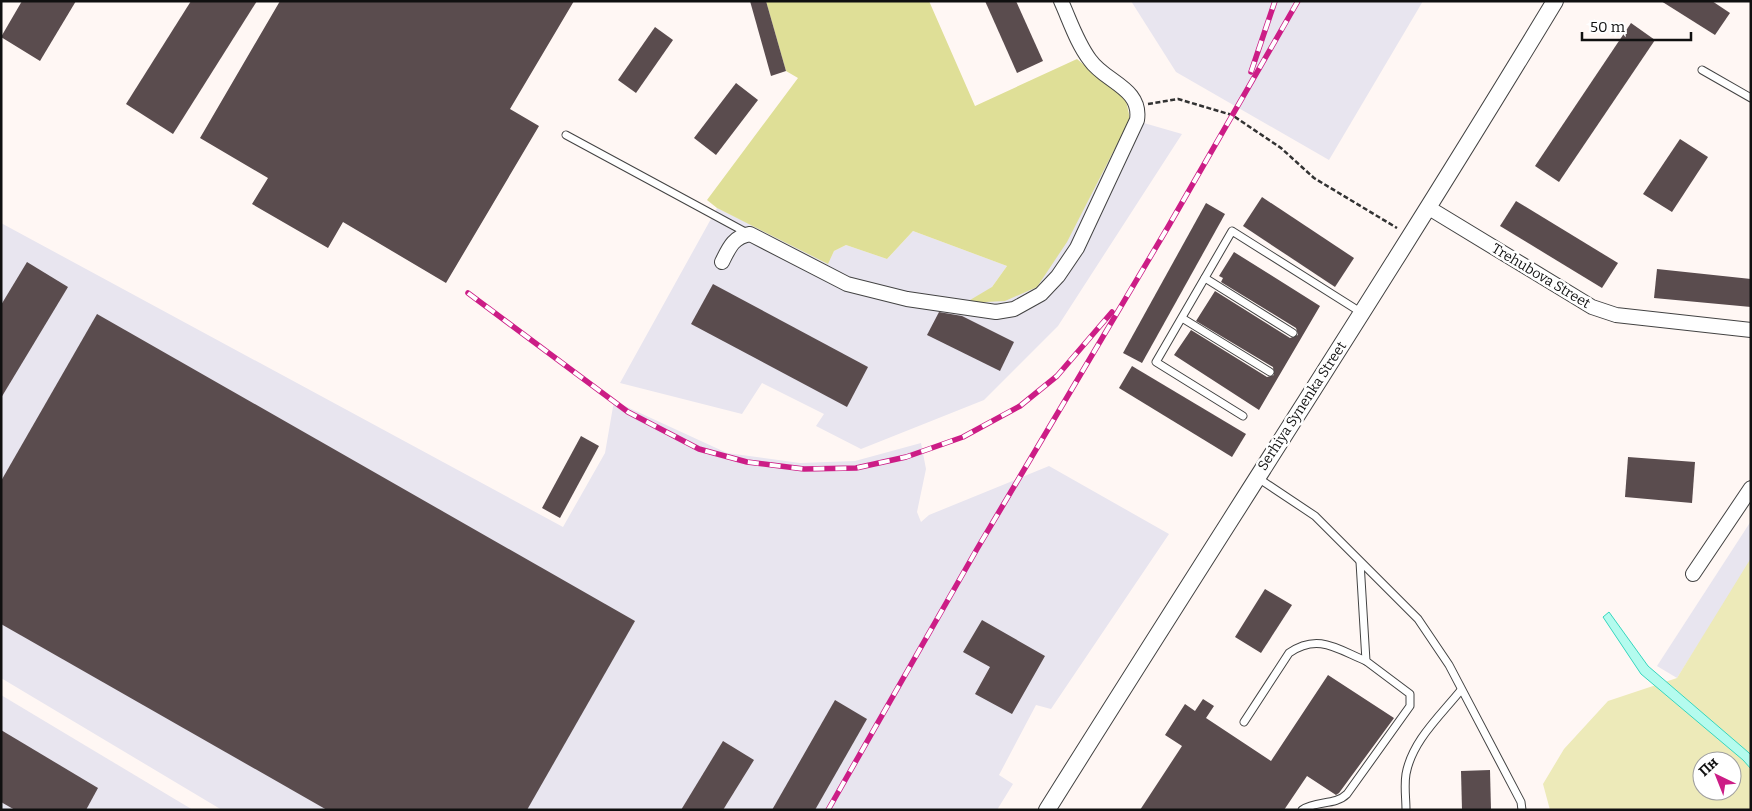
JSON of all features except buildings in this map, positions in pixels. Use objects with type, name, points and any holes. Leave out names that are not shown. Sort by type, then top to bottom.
[{"type":"street","points":[[722,262],[735,240],[740,236],[750,234],[847,284],[908,299],[996,312],[1014,309],[1041,294],[1058,276],[1077,248],[1137,120],[1137,106],[1133,97],[1090,62],[1060,1]]},
{"type":"street","name":"Serhiya Synenka Street","points":[[1047,810],[1256,477],[1429,208],[1555,1]]},
{"type":"street","name":"Trehubova Street","points":[[1429,208],[1592,307],[1616,315],[1751,330]]},
{"type":"street","points":[[1692,574],[1751,488]]},
{"type":"lane","points":[[1702,70],[1751,98]]},
{"type":"lane","points":[[566,135],[750,234]]},
{"type":"lane","points":[[1243,416],[1156,362],[1232,232],[1362,313]]},
{"type":"lane","points":[[1205,278],[1293,333]]},
{"type":"lane","points":[[1182,318],[1270,372]]},
{"type":"lane","points":[[1256,477],[1315,516],[1418,619],[1449,665],[1521,802],[1522,810]]},
{"type":"lane","points":[[1360,562],[1366,662]]},
{"type":"lane","points":[[1244,722],[1289,653],[1299,646],[1312,642],[1324,642],[1366,662],[1410,694],[1410,706],[1347,794],[1339,800],[1310,805],[1302,810]]},
{"type":"lane","points":[[1406,810],[1406,776],[1410,756],[1422,736],[1461,690]]},
{"type":"path","points":[[1137,106],[1178,99],[1232,115],[1281,148],[1314,178],[1411,236]]},
{"type":"shaded area","points":[[1131,1],[1423,1],[1329,160],[1176,72]]},
{"type":"shaded area","points":[[1130,119],[1182,134],[1058,326],[984,400],[861,449],[816,426],[824,414],[762,383],[742,414],[620,383],[717,208],[828,263],[834,251],[846,245],[887,259],[913,231],[1007,266],[992,287],[1005,301]]},
{"type":"shaded area","points":[[1,223],[563,527],[605,453],[614,401],[727,453],[800,463],[855,461],[921,443],[926,469],[917,512],[921,522],[929,515],[1049,466],[1169,534],[1051,709],[1036,705],[999,775],[1013,784],[997,810],[222,810],[1,678]]},
{"type":"shaded area","points":[[1751,521],[1751,561],[1677,678],[1657,666]]},
{"type":"shaded area","points":[[1751,558],[1751,810],[1550,810],[1543,784],[1564,749],[1608,701],[1677,678]]},
{"type":"shaded area","points":[[1,695],[193,810],[1,810]]},
{"type":"green space","points":[[766,1],[929,1],[975,106],[1077,59],[1126,100],[1130,119],[1067,242],[1037,287],[1005,301],[965,303],[992,287],[1007,266],[913,231],[887,259],[846,245],[834,251],[828,264],[717,208],[707,200],[798,78],[786,71]]},
{"type":"water","points":[[1609,612],[1648,666],[1751,755],[1751,769],[1742,759],[1742,751],[1732,751],[1641,674],[1603,617]]},
{"type":"railway","points":[[1251,72],[1275,1]]},
{"type":"railway","points":[[828,810],[977,549],[1168,227],[1298,1]]},
{"type":"railway","points":[[468,293],[628,412],[699,449],[747,462],[804,469],[856,468],[906,457],[963,437],[1020,406],[1057,376],[1112,312]]}]
